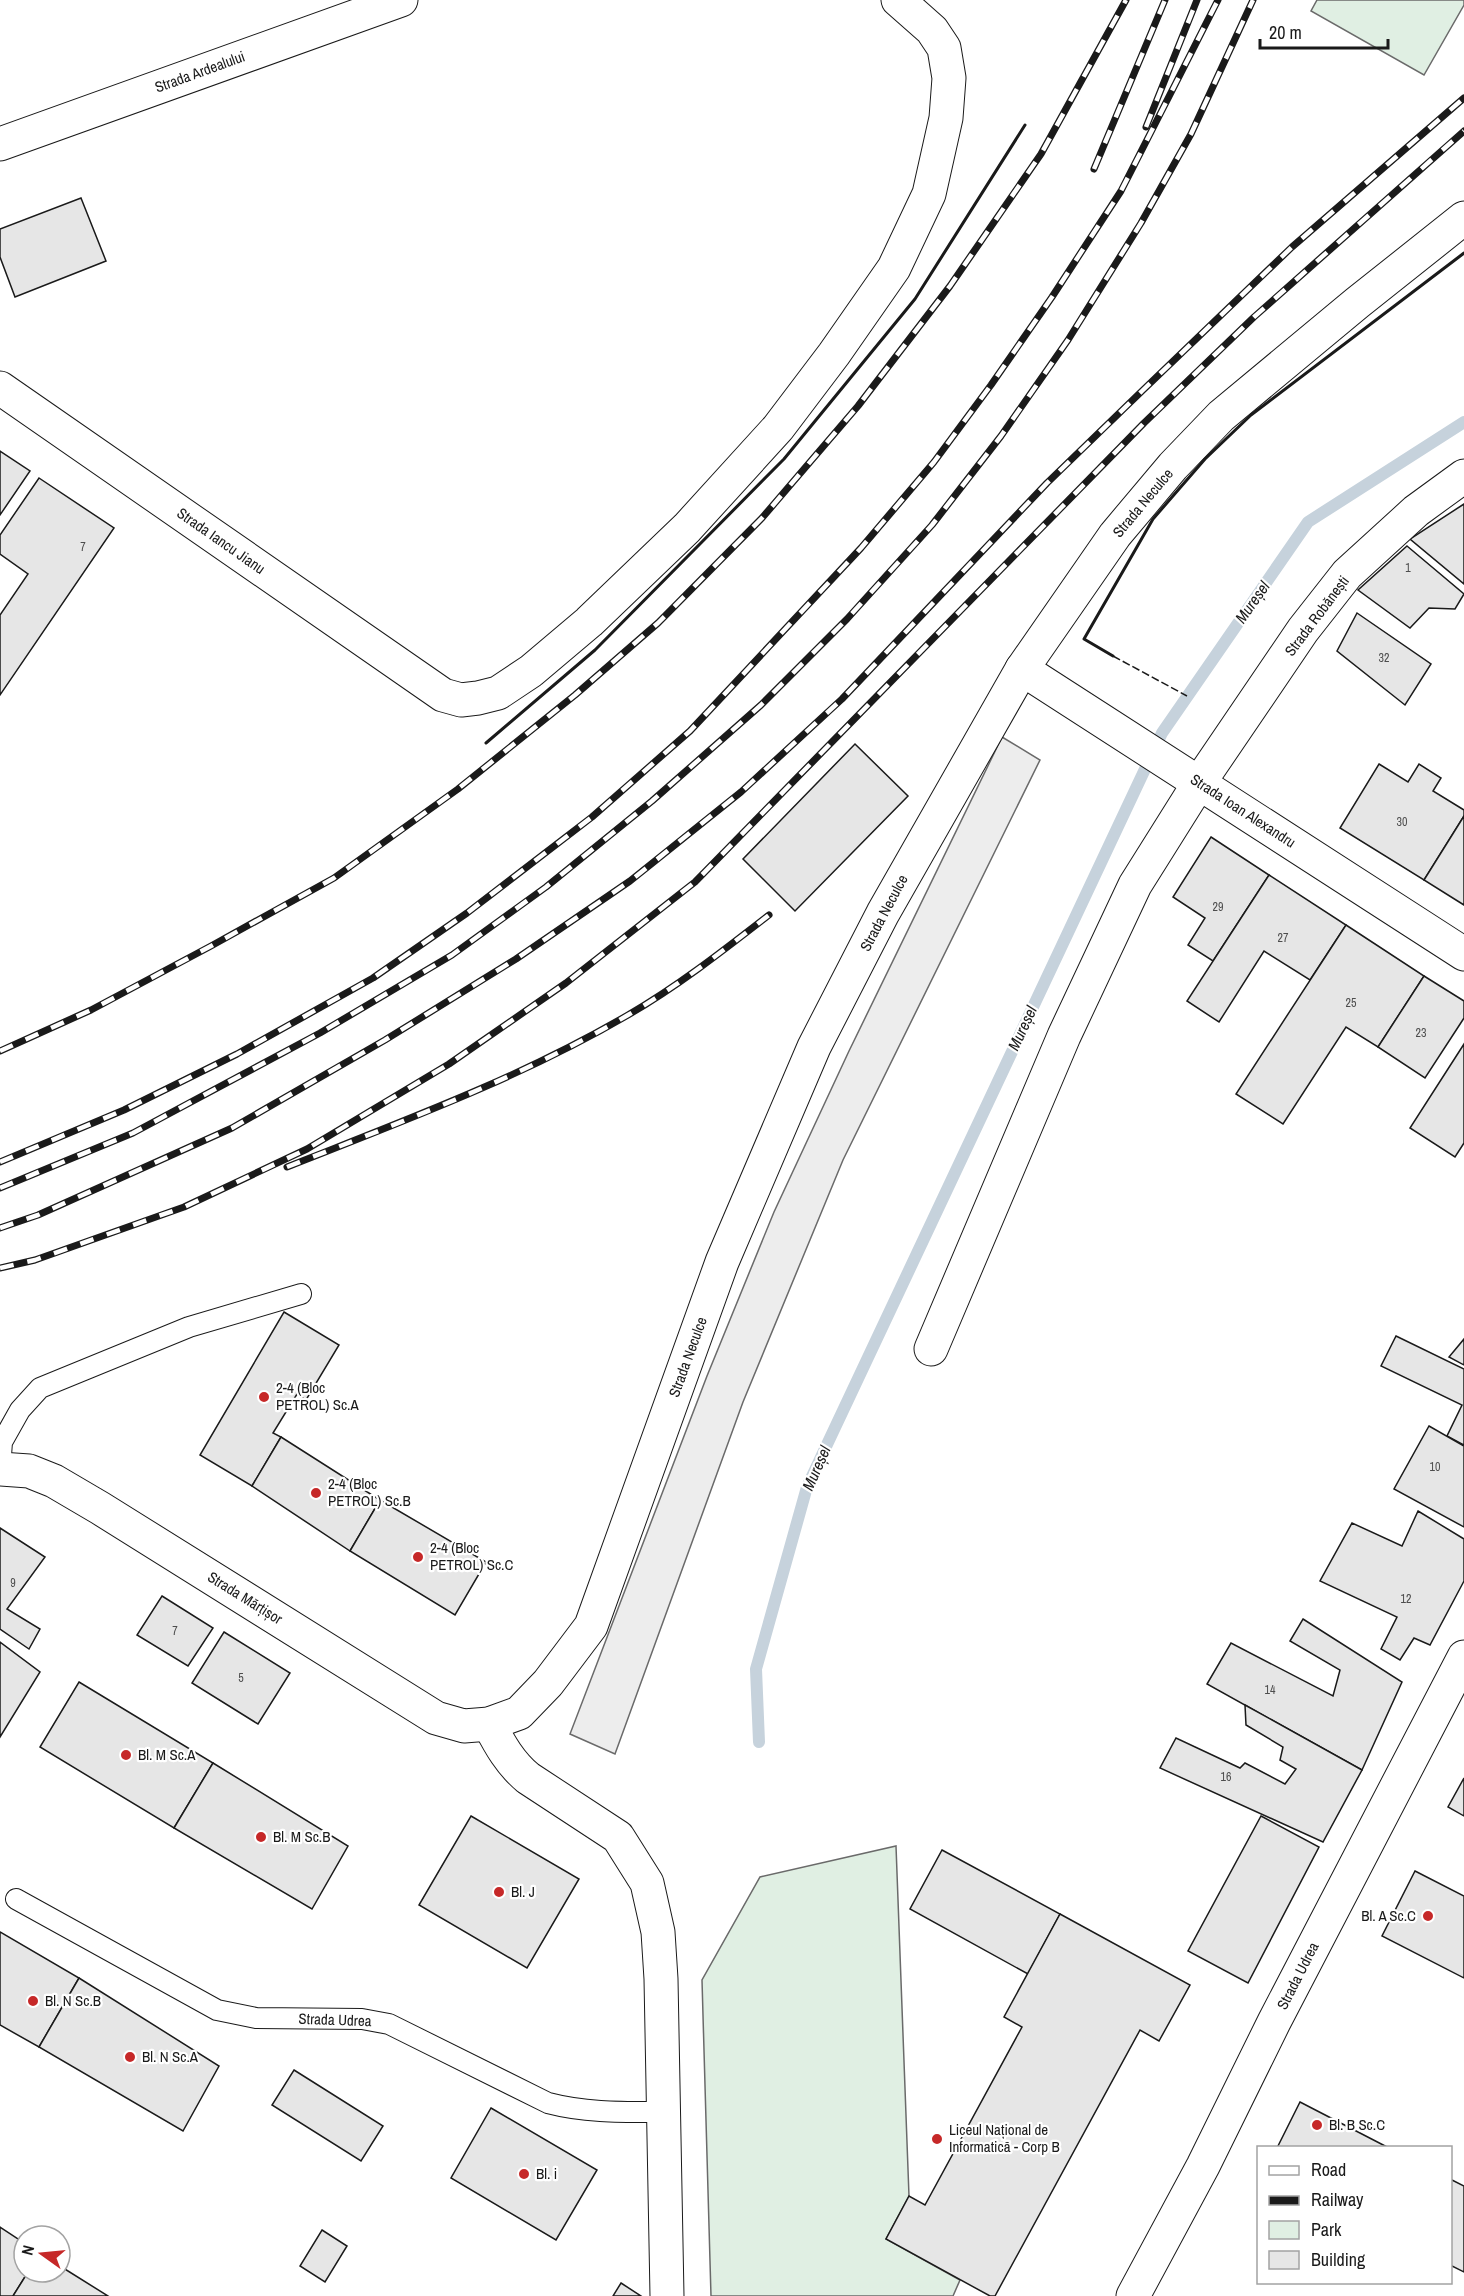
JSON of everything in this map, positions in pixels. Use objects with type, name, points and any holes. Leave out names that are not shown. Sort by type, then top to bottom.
[{"type":"street","name":"Strada Ardealului","points":[[0,144],[401,0]]},
{"type":"street","name":"Strada Iancu Jianu","points":[[0,388],[443,695],[460,700],[498,693],[531,671],[589,622],[687,528],[778,428],[834,354],[894,268],[929,194],[946,118],[949,78],[944,48],[932,30],[898,0]]},
{"type":"street","name":"Strada Neculce","points":[[489,1724],[519,1713],[548,1683],[591,1626],[722,1262],[814,1047],[883,913],[1022,669],[1115,535],[1173,466],[1221,416],[1464,218]]},
{"type":"street","name":"Strada Robănești","points":[[932,1348],[1064,1036],[1135,885],[1199,783],[1303,630],[1347,574],[1416,512],[1464,476]]},
{"type":"street","name":"Strada Ioan Alexandru","points":[[1022,669],[1464,954]]},
{"type":"street","name":"Strada Mărțișor","points":[[0,1469],[29,1471],[54,1481],[436,1718],[464,1726],[489,1724]]},
{"type":"street","name":"Strada Udrea","points":[[1133,2296],[1203,2166],[1274,2022],[1464,1657]]},
{"type":"street","points":[[489,1724],[515,1767],[618,1837],[647,1882],[658,1932],[667,2296]]},
{"type":"lane","points":[[0,1469],[2,1442],[20,1410],[40,1388],[189,1327],[301,1294]]},
{"type":"lane","name":"Strada Udrea","points":[[15,1899],[217,2010],[256,2018],[362,2019],[388,2024],[548,2103],[596,2112],[664,2112]]},
{"type":"green space","points":[[1317,0],[1464,0],[1464,5],[1424,75],[1311,11]]},
{"type":"green space","points":[[896,1846],[909,2196],[886,2239],[960,2280],[953,2296],[711,2296],[702,1980],[760,1877]]},
{"type":"shaded area","points":[[1002,737],[1040,760],[843,1160],[743,1402],[615,1754],[570,1734],[707,1376],[774,1212],[849,1051]]},
{"type":"building","points":[[81,198],[106,261],[15,297],[0,257],[0,229]]},
{"type":"building","points":[[0,451],[30,471],[0,515]]},
{"type":"building","points":[[39,478],[114,528],[0,695],[0,615],[28,574],[0,554],[0,535]]},
{"type":"building","points":[[1464,504],[1464,584],[1410,539]]},
{"type":"building","points":[[1407,546],[1464,594],[1455,609],[1429,608],[1410,628],[1358,590]]},
{"type":"building","points":[[1357,613],[1431,664],[1405,705],[1337,651]]},
{"type":"building","points":[[855,744],[908,796],[795,911],[743,859]]},
{"type":"building","points":[[1379,764],[1408,782],[1419,764],[1441,778],[1433,791],[1464,810],[1464,816],[1424,880],[1340,828]]},
{"type":"building","points":[[1464,816],[1464,905],[1424,880]]},
{"type":"building","points":[[1211,837],[1269,875],[1213,961],[1188,945],[1205,918],[1173,897]]},
{"type":"building","points":[[1269,875],[1346,925],[1310,980],[1264,951],[1219,1022],[1187,1001]]},
{"type":"building","points":[[1346,925],[1424,976],[1378,1047],[1346,1027],[1283,1124],[1236,1094]]},
{"type":"building","points":[[1424,976],[1464,1001],[1464,1018],[1425,1078],[1378,1047]]},
{"type":"building","points":[[1464,1044],[1464,1143],[1455,1157],[1410,1128]]},
{"type":"building","name":"2-4 (Bloc PETROL) Sc.A","points":[[284,1312],[339,1345],[306,1400],[297,1394],[273,1433],[281,1437],[252,1486],[200,1455]]},
{"type":"building","points":[[1396,1336],[1464,1369],[1464,1445],[1447,1436],[1462,1405],[1381,1366]]},
{"type":"building","points":[[1464,1339],[1464,1365],[1449,1357]]},
{"type":"building","points":[[1429,1426],[1464,1446],[1464,1527],[1394,1489]]},
{"type":"building","name":"2-4 (Bloc PETROL) Sc.B","points":[[281,1437],[380,1500],[350,1551],[252,1486]]},
{"type":"building","name":"2-4 (Bloc PETROL) Sc.C","points":[[380,1500],[486,1562],[455,1615],[350,1551]]},
{"type":"building","points":[[1418,1511],[1464,1539],[1464,1581],[1430,1645],[1414,1638],[1400,1660],[1381,1649],[1397,1617],[1320,1581],[1352,1523],[1402,1546]]},
{"type":"building","points":[[0,1528],[45,1557],[7,1609],[40,1629],[29,1649],[0,1629]]},
{"type":"building","points":[[162,1596],[213,1628],[188,1666],[137,1635]]},
{"type":"building","points":[[1303,1619],[1402,1682],[1362,1770],[1207,1684],[1231,1643],[1333,1696],[1340,1670],[1290,1641]]},
{"type":"building","points":[[224,1632],[290,1673],[258,1724],[192,1683]]},
{"type":"building","points":[[0,1642],[40,1672],[0,1737]]},
{"type":"building","name":"Bl. M Sc.A","points":[[79,1682],[213,1763],[174,1828],[40,1747]]},
{"type":"building","points":[[1245,1705],[1362,1770],[1323,1842],[1160,1768],[1176,1738],[1240,1768],[1245,1763],[1285,1784],[1296,1769],[1280,1760],[1283,1747],[1246,1725]]},
{"type":"building","name":"Bl. M Sc.B","points":[[213,1763],[348,1846],[312,1909],[174,1828]]},
{"type":"building","points":[[1464,1778],[1464,1816],[1448,1807]]},
{"type":"building","name":"Bl. J","points":[[471,1816],[579,1879],[527,1968],[419,1905]]},
{"type":"building","points":[[1261,1816],[1319,1847],[1248,1983],[1188,1951]]},
{"type":"building","points":[[942,1850],[1060,1914],[1028,1974],[910,1909]]},
{"type":"building","name":"Bl. A Sc.C","points":[[1415,1871],[1464,1896],[1464,1978],[1382,1936]]},
{"type":"building","points":[[1060,1914],[1190,1985],[1159,2041],[1140,2030],[995,2296],[990,2296],[886,2239],[909,2196],[925,2205],[1022,2027],[1004,2017]]},
{"type":"building","name":"Bl. N Sc.B","points":[[0,1932],[79,1978],[39,2047],[0,2025]]},
{"type":"building","name":"Bl. N Sc.A","points":[[79,1978],[219,2066],[183,2131],[39,2047]]},
{"type":"building","points":[[294,2070],[383,2126],[361,2161],[272,2105]]},
{"type":"building","name":"Bl. B Sc.C","points":[[1300,2102],[1385,2146],[1278,2146]]},
{"type":"building","name":"Bl. i","points":[[491,2108],[597,2170],[556,2240],[451,2178]]},
{"type":"building","points":[[1452,2180],[1464,2186],[1464,2272],[1452,2266]]},
{"type":"building","points":[[0,2227],[12,2235],[12,2284],[20,2284],[13,2296],[0,2296]]},
{"type":"building","points":[[322,2230],[347,2246],[325,2282],[300,2266]]},
{"type":"building","points":[[72,2274],[108,2296],[13,2296],[20,2284],[72,2284]]},
{"type":"building","points":[[621,2283],[641,2296],[613,2296]]},
{"type":"waterway","name":"Mureșel","points":[[759,1742],[756,1669],[807,1487],[1162,733],[1308,522],[1464,422]]},
{"type":"railway","points":[[0,1051],[91,1010],[334,878],[458,789],[575,695],[658,623],[762,518],[858,406],[950,286],[1041,154],[1126,0]]},
{"type":"railway","points":[[1094,169],[1165,0]]},
{"type":"railway","points":[[1146,127],[1197,0]]},
{"type":"railway","points":[[0,1162],[124,1110],[237,1054],[373,978],[467,913],[592,817],[690,731],[861,548],[934,462],[991,385],[1121,191],[1218,0]]},
{"type":"railway","points":[[0,1188],[133,1133],[320,1033],[452,955],[546,887],[652,801],[761,705],[847,619],[932,525],[1001,436],[1068,340],[1141,223],[1191,134],[1253,0]]},
{"type":"railway","points":[[0,1228],[38,1215],[232,1128],[385,1040],[516,959],[630,881],[741,792],[842,699],[1047,483],[1142,391],[1292,247],[1464,98]]},
{"type":"railway","points":[[0,1268],[35,1260],[184,1207],[307,1149],[449,1064],[566,983],[695,882],[1144,423],[1254,317],[1464,131]]},
{"type":"railway","points":[[287,1167],[503,1079],[587,1038],[665,992],[769,915]]},
{"type":"fence","points":[[1113,656],[1187,696]]},
{"type":"wall","points":[[486,743],[595,650],[784,459],[915,299],[1025,125]]},
{"type":"wall","points":[[1113,656],[1084,639],[1153,519],[1205,459],[1251,415],[1464,253]]},
{"type":"place","name":"2-4 (Bloc PETROL) Sc.A","points":[[264,1397]]},
{"type":"place","name":"2-4 (Bloc PETROL) Sc.B","points":[[316,1493]]},
{"type":"place","name":"2-4 (Bloc PETROL) Sc.C","points":[[418,1557]]},
{"type":"place","name":"Bl. M Sc.A","points":[[126,1755]]},
{"type":"place","name":"Bl. M Sc.B","points":[[261,1837]]},
{"type":"place","name":"Bl. J","points":[[499,1892]]},
{"type":"place","name":"Bl. A Sc.C","points":[[1428,1916]]},
{"type":"place","name":"Bl. N Sc.B","points":[[33,2001]]},
{"type":"place","name":"Bl. N Sc.A","points":[[130,2057]]},
{"type":"place","name":"Bl. B Sc.C","points":[[1317,2125]]},
{"type":"place","name":"Liceul Național de Informatică - Corp B","points":[[937,2139]]},
{"type":"place","name":"Bl. i","points":[[524,2174]]}]
